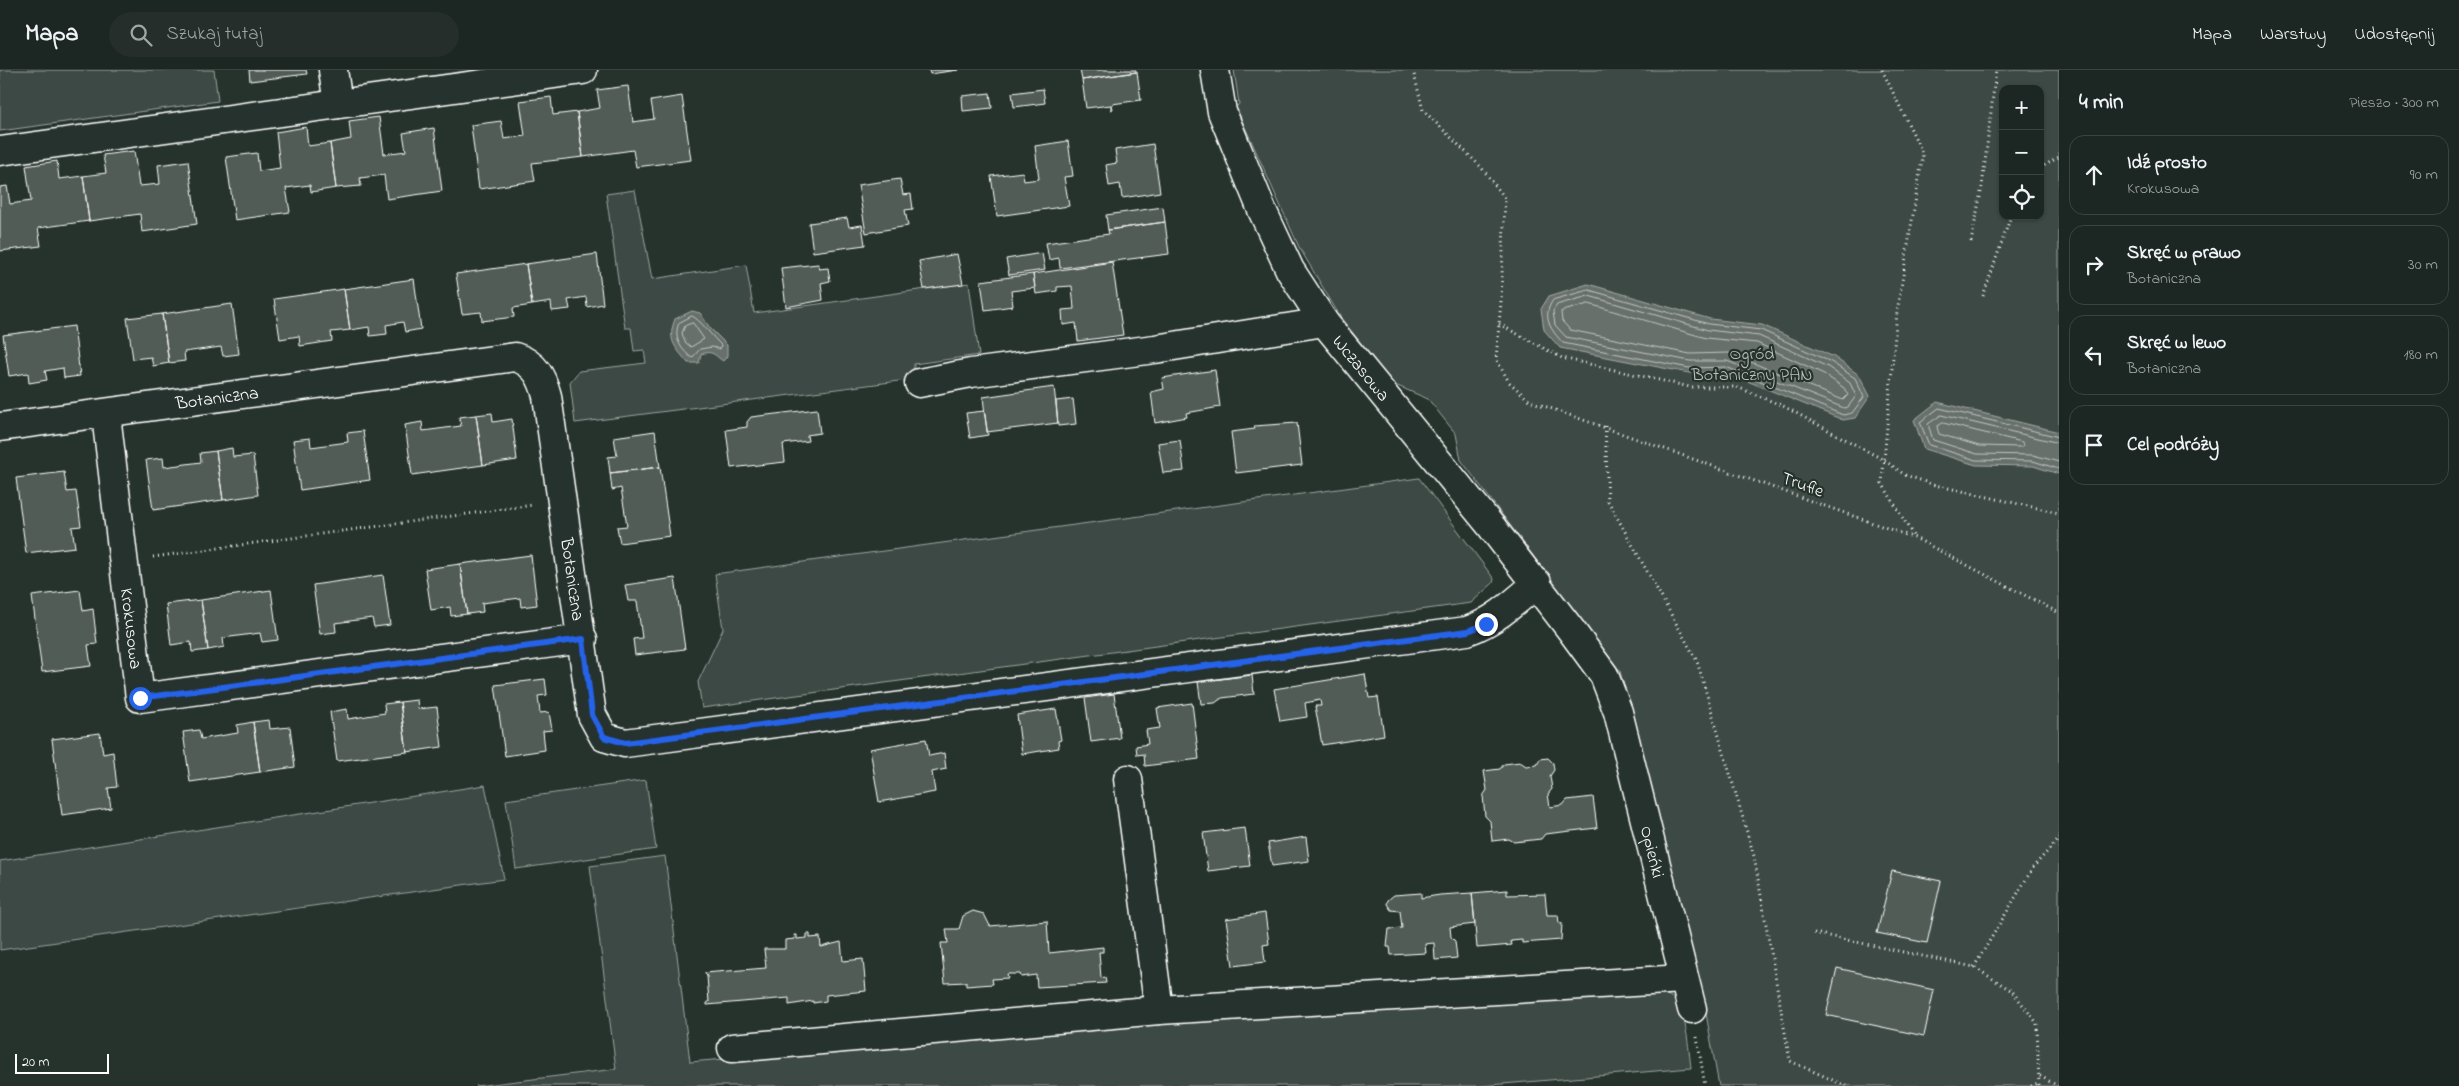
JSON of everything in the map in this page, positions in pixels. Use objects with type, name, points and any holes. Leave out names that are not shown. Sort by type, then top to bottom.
[{"type":"street","points":[[333,70],[338,104]]},
{"type":"street","points":[[0,152],[583,70]]},
{"type":"street","name":"Wczasowa","points":[[1214,70],[1222,112],[1262,210],[1290,270],[1324,322],[1537,583],[1572,630]]},
{"type":"street","points":[[919,383],[971,373],[1155,349],[1324,322]]},
{"type":"street","name":"Botaniczna","points":[[0,427],[106,415],[515,357],[531,364],[542,379],[547,396],[583,639],[592,715],[604,737],[625,743],[1468,631],[1486,624],[1498,616],[1537,583]]},
{"type":"street","name":"Krokusowa","points":[[106,415],[140,698],[583,639]]},
{"type":"street","name":"Opieńki","points":[[1572,630],[1604,675],[1613,695],[1692,1009]]},
{"type":"street","points":[[1128,779],[1159,1010]]},
{"type":"street","points":[[732,1048],[1159,1010],[1684,979]]},
{"type":"path","points":[[1413,70],[1423,110],[1481,167],[1505,198],[1499,324],[1562,358],[1690,387],[1737,387],[1783,406],[1884,460],[1905,475],[1935,485],[2059,513]]},
{"type":"path","points":[[1882,70],[1923,154],[1897,312],[1882,483],[1915,538]]},
{"type":"path","points":[[1971,242],[1982,187],[1996,70]]},
{"type":"path","points":[[2044,166],[2059,157]]},
{"type":"path","points":[[1982,296],[2010,220]]},
{"type":"path","name":"Trufle","points":[[1499,324],[1496,359],[1509,382],[1530,401],[1915,538],[2059,613]]},
{"type":"path","points":[[1604,426],[1608,501],[1697,661],[1754,856],[1790,1061],[1846,1086]]},
{"type":"path","points":[[124,561],[563,501]]},
{"type":"path","points":[[1974,967],[2034,866],[2059,838]]},
{"type":"path","points":[[1814,933],[1974,967],[2012,991],[2037,1023],[2039,1086]]},
{"type":"path","points":[[1692,1009],[1705,1086]]},
{"type":"path","points":[[2040,1076],[2058,1086]]},
{"type":"path","points":[[2031,1086],[2040,1082]]},
{"type":"green space","points":[[0,70],[214,70],[218,101],[0,131]]},
{"type":"green space","name":"Ogród Botaniczny PAN","points":[[1234,70],[2059,70],[2059,1086],[1719,1086],[1705,1008],[1620,671],[1461,460],[1456,434],[1428,399],[1393,384],[1341,318],[1299,247],[1236,107],[1239,104]]},
{"type":"green space","points":[[635,190],[652,279],[746,265],[754,313],[969,283],[979,355],[914,364],[914,379],[575,423],[570,382],[579,371],[646,363],[644,350],[634,351],[631,328],[625,328],[606,194]]},
{"type":"green space","points":[[1419,478],[1494,579],[1493,583],[1471,603],[702,708],[698,682],[723,629],[715,574]]},
{"type":"green space","points":[[646,780],[656,849],[516,869],[506,800]]},
{"type":"green space","points":[[485,785],[504,879],[0,950],[0,861]]},
{"type":"green space","points":[[665,856],[690,1062],[1139,1023],[1650,990],[1673,998],[1681,1010],[1686,1030],[1691,1068],[1479,1086],[476,1086],[616,1069],[590,866]]},
{"type":"water","points":[[1588,284],[1710,319],[1762,325],[1834,357],[1859,375],[1870,396],[1855,418],[1843,420],[1725,372],[1689,373],[1560,348],[1544,330],[1541,309],[1549,296]]},
{"type":"water","points":[[692,311],[700,313],[710,328],[727,345],[727,356],[723,361],[708,353],[701,354],[699,363],[688,363],[673,343],[672,332],[675,319]]},
{"type":"water","points":[[1937,402],[2059,432],[2059,474],[2033,466],[1976,465],[1924,449],[1914,420]]},
{"type":"building","points":[[249,70],[306,70],[307,74],[250,81]]},
{"type":"building","points":[[929,70],[958,70],[930,74]]},
{"type":"building","points":[[1080,70],[1136,70],[1136,72],[1082,80]]},
{"type":"building","points":[[1137,72],[1141,100],[1112,104],[1113,109],[1111,110],[1111,105],[1086,108],[1082,80]]},
{"type":"building","points":[[628,86],[633,122],[654,119],[651,101],[682,96],[691,160],[636,167],[633,150],[583,157],[577,112],[600,108],[597,90]]},
{"type":"building","points":[[1043,89],[1045,103],[1014,107],[1012,93]]},
{"type":"building","points":[[990,93],[992,108],[963,111],[962,96]]},
{"type":"building","points":[[551,97],[553,115],[577,112],[583,157],[532,163],[535,181],[479,189],[471,125],[501,121],[504,139],[525,136],[520,101]]},
{"type":"building","points":[[379,117],[384,154],[406,151],[403,133],[434,128],[442,191],[387,199],[384,175],[360,178],[361,186],[336,188],[330,143],[351,139],[349,121]]},
{"type":"building","points":[[306,127],[308,146],[330,143],[336,188],[311,192],[310,185],[286,188],[290,212],[235,220],[226,157],[257,153],[259,171],[280,168],[276,132]]},
{"type":"building","points":[[1068,141],[1073,176],[1064,177],[1069,206],[997,216],[991,176],[1023,172],[1024,181],[1039,179],[1035,146]]},
{"type":"building","points":[[1153,144],[1160,192],[1122,198],[1120,184],[1109,186],[1106,165],[1117,163],[1115,150]]},
{"type":"building","points":[[134,151],[139,186],[160,184],[158,165],[188,161],[197,224],[142,232],[140,214],[89,221],[83,176],[106,173],[103,155]]},
{"type":"building","points":[[57,161],[59,179],[83,176],[89,221],[38,228],[41,246],[0,251],[0,187],[7,186],[10,204],[31,201],[26,166]]},
{"type":"building","points":[[900,179],[903,195],[911,194],[913,209],[905,210],[908,226],[866,233],[858,185]]},
{"type":"building","points":[[1163,207],[1165,222],[1108,230],[1106,215]]},
{"type":"building","points":[[847,218],[849,227],[862,225],[865,245],[813,252],[809,223]]},
{"type":"building","points":[[1165,222],[1169,254],[1060,268],[1059,258],[1049,260],[1046,243],[1109,234],[1108,230]]},
{"type":"building","points":[[1042,253],[1045,270],[1009,275],[1006,259]]},
{"type":"building","points":[[597,254],[603,304],[587,307],[586,297],[568,300],[570,309],[552,311],[551,302],[532,305],[526,264]]},
{"type":"building","points":[[957,254],[963,284],[924,289],[919,261]]},
{"type":"building","points":[[1112,262],[1123,335],[1078,341],[1076,323],[1063,325],[1062,310],[1074,309],[1072,286],[1057,287],[1057,291],[1036,294],[1033,274]]},
{"type":"building","points":[[526,264],[532,305],[513,308],[514,317],[482,321],[481,312],[462,314],[456,274]]},
{"type":"building","points":[[818,264],[819,269],[828,268],[830,281],[821,283],[823,300],[786,307],[781,268]]},
{"type":"building","points":[[1033,274],[1035,288],[1011,291],[1013,306],[985,310],[981,281]]},
{"type":"building","points":[[414,279],[421,329],[405,332],[403,322],[386,325],[387,334],[370,336],[369,327],[350,330],[344,289]]},
{"type":"building","points":[[344,289],[350,330],[331,332],[332,341],[300,346],[299,336],[280,339],[274,299]]},
{"type":"building","points":[[232,304],[239,354],[223,356],[221,347],[184,352],[185,361],[169,363],[162,314]]},
{"type":"building","points":[[162,314],[169,363],[153,366],[151,357],[133,359],[127,318]]},
{"type":"building","points":[[74,326],[80,376],[64,378],[63,368],[45,371],[47,380],[29,383],[28,373],[9,376],[3,335]]},
{"type":"building","points":[[1215,370],[1220,407],[1186,413],[1187,417],[1155,423],[1151,392],[1164,389],[1162,378]]},
{"type":"building","points":[[1054,387],[1058,423],[987,432],[983,397]]},
{"type":"building","points":[[1073,399],[1076,424],[1058,426],[1056,401]]},
{"type":"building","points":[[817,409],[820,433],[807,435],[808,441],[783,444],[785,462],[731,468],[726,430],[747,427],[747,422],[751,417]]},
{"type":"building","points":[[984,411],[988,435],[970,438],[966,413]]},
{"type":"building","points":[[492,413],[493,422],[512,419],[517,460],[483,465],[476,415]]},
{"type":"building","points":[[476,415],[483,465],[412,475],[405,425],[422,422],[423,431],[461,426],[459,417]]},
{"type":"building","points":[[1297,423],[1302,465],[1236,473],[1231,432],[1255,429],[1254,426]]},
{"type":"building","points":[[363,431],[370,480],[300,490],[293,440],[310,438],[311,447],[348,442],[347,433]]},
{"type":"building","points":[[655,431],[660,467],[610,473],[608,457],[617,456],[614,437]]},
{"type":"building","points":[[1180,440],[1184,471],[1163,473],[1158,443]]},
{"type":"building","points":[[232,448],[233,457],[253,455],[258,495],[223,500],[216,451]]},
{"type":"building","points":[[216,451],[223,500],[153,510],[146,460],[163,458],[164,467],[201,462],[200,453]]},
{"type":"building","points":[[660,467],[670,536],[620,543],[617,527],[627,526],[621,488],[612,490],[610,473]]},
{"type":"building","points":[[64,472],[67,492],[76,491],[81,526],[72,527],[75,547],[26,553],[16,478]]},
{"type":"building","points":[[531,555],[537,605],[521,607],[520,598],[482,603],[483,612],[467,614],[460,564]]},
{"type":"building","points":[[460,564],[467,614],[451,616],[450,607],[431,610],[425,569]]},
{"type":"building","points":[[383,575],[390,625],[374,627],[372,618],[335,623],[336,632],[320,634],[313,585]]},
{"type":"building","points":[[675,578],[685,649],[635,655],[633,639],[642,638],[637,601],[628,601],[625,585]]},
{"type":"building","points":[[80,590],[83,611],[93,609],[97,644],[88,645],[91,666],[42,672],[32,596]]},
{"type":"building","points":[[271,590],[278,640],[262,642],[260,633],[223,638],[224,647],[208,650],[201,600]]},
{"type":"building","points":[[201,600],[208,650],[192,652],[191,642],[171,645],[166,604]]},
{"type":"building","points":[[1365,674],[1369,698],[1378,697],[1384,735],[1322,745],[1315,706],[1321,706],[1320,700],[1305,703],[1307,717],[1280,721],[1274,689]]},
{"type":"building","points":[[1252,675],[1254,694],[1222,698],[1215,703],[1201,704],[1198,682]]},
{"type":"building","points":[[545,679],[547,695],[538,696],[540,713],[549,712],[552,730],[543,731],[545,750],[505,756],[495,685]]},
{"type":"building","points":[[1114,694],[1120,738],[1091,742],[1085,698]]},
{"type":"building","points":[[417,700],[418,709],[437,707],[442,747],[407,752],[400,702]]},
{"type":"building","points":[[400,702],[407,752],[337,761],[330,712],[347,709],[348,719],[385,713],[384,704]]},
{"type":"building","points":[[1192,703],[1199,759],[1145,766],[1144,754],[1137,755],[1136,746],[1148,744],[1146,730],[1160,728],[1157,708]]},
{"type":"building","points":[[1056,709],[1061,740],[1058,741],[1059,748],[1022,754],[1017,715]]},
{"type":"building","points":[[269,720],[270,729],[290,727],[295,767],[260,772],[253,722]]},
{"type":"building","points":[[253,722],[260,772],[190,782],[183,732],[199,730],[201,739],[238,733],[237,725]]},
{"type":"building","points":[[100,733],[103,754],[113,752],[117,787],[108,788],[111,808],[62,815],[52,739]]},
{"type":"building","points":[[926,739],[929,756],[944,753],[946,769],[932,772],[935,792],[879,802],[870,749]]},
{"type":"building","points":[[1548,758],[1553,763],[1554,770],[1550,776],[1552,789],[1548,794],[1550,807],[1563,805],[1567,800],[1593,797],[1597,828],[1545,834],[1541,839],[1514,842],[1509,839],[1492,841],[1490,821],[1485,816],[1483,796],[1487,790],[1484,771],[1500,769],[1504,764],[1520,762],[1526,766],[1537,765],[1540,759]]},
{"type":"building","points":[[1245,828],[1250,866],[1208,871],[1203,833]]},
{"type":"building","points":[[1306,837],[1309,861],[1272,866],[1268,843]]},
{"type":"building","points":[[1892,871],[1941,881],[1927,943],[1877,933]]},
{"type":"building","points":[[1507,890],[1507,895],[1545,894],[1547,915],[1558,915],[1559,923],[1562,923],[1561,940],[1522,943],[1522,940],[1511,941],[1512,945],[1477,948],[1472,893]]},
{"type":"building","points":[[1421,893],[1421,898],[1472,893],[1475,924],[1450,927],[1451,937],[1455,941],[1457,958],[1435,960],[1434,943],[1425,944],[1426,953],[1391,955],[1390,947],[1387,947],[1389,929],[1402,928],[1400,911],[1391,910],[1387,904],[1388,900],[1394,895]]},
{"type":"building","points":[[973,911],[984,914],[990,926],[1047,921],[1049,953],[1103,947],[1103,952],[1099,952],[1101,978],[1105,977],[1106,983],[1037,987],[1036,975],[1021,977],[1020,974],[1007,974],[1008,978],[992,979],[993,984],[966,986],[966,982],[945,983],[941,943],[948,943],[946,929],[959,929],[963,916]]},
{"type":"building","points":[[1265,913],[1269,944],[1263,945],[1265,962],[1233,966],[1226,919]]},
{"type":"building","points":[[807,934],[810,934],[810,938],[820,937],[821,947],[841,942],[843,961],[863,959],[866,991],[826,995],[826,1001],[813,1003],[813,1001],[789,1005],[789,998],[707,1005],[707,1002],[709,1002],[707,976],[704,973],[766,968],[764,949],[785,949],[785,940],[795,939],[794,935],[797,935],[797,939],[807,938]]},
{"type":"building","points":[[1837,968],[1934,990],[1924,1036],[1826,1015]]},
{"type":"route","points":[[140,698],[583,639],[592,715],[604,737],[625,743],[1468,631],[1486,624]]}]
